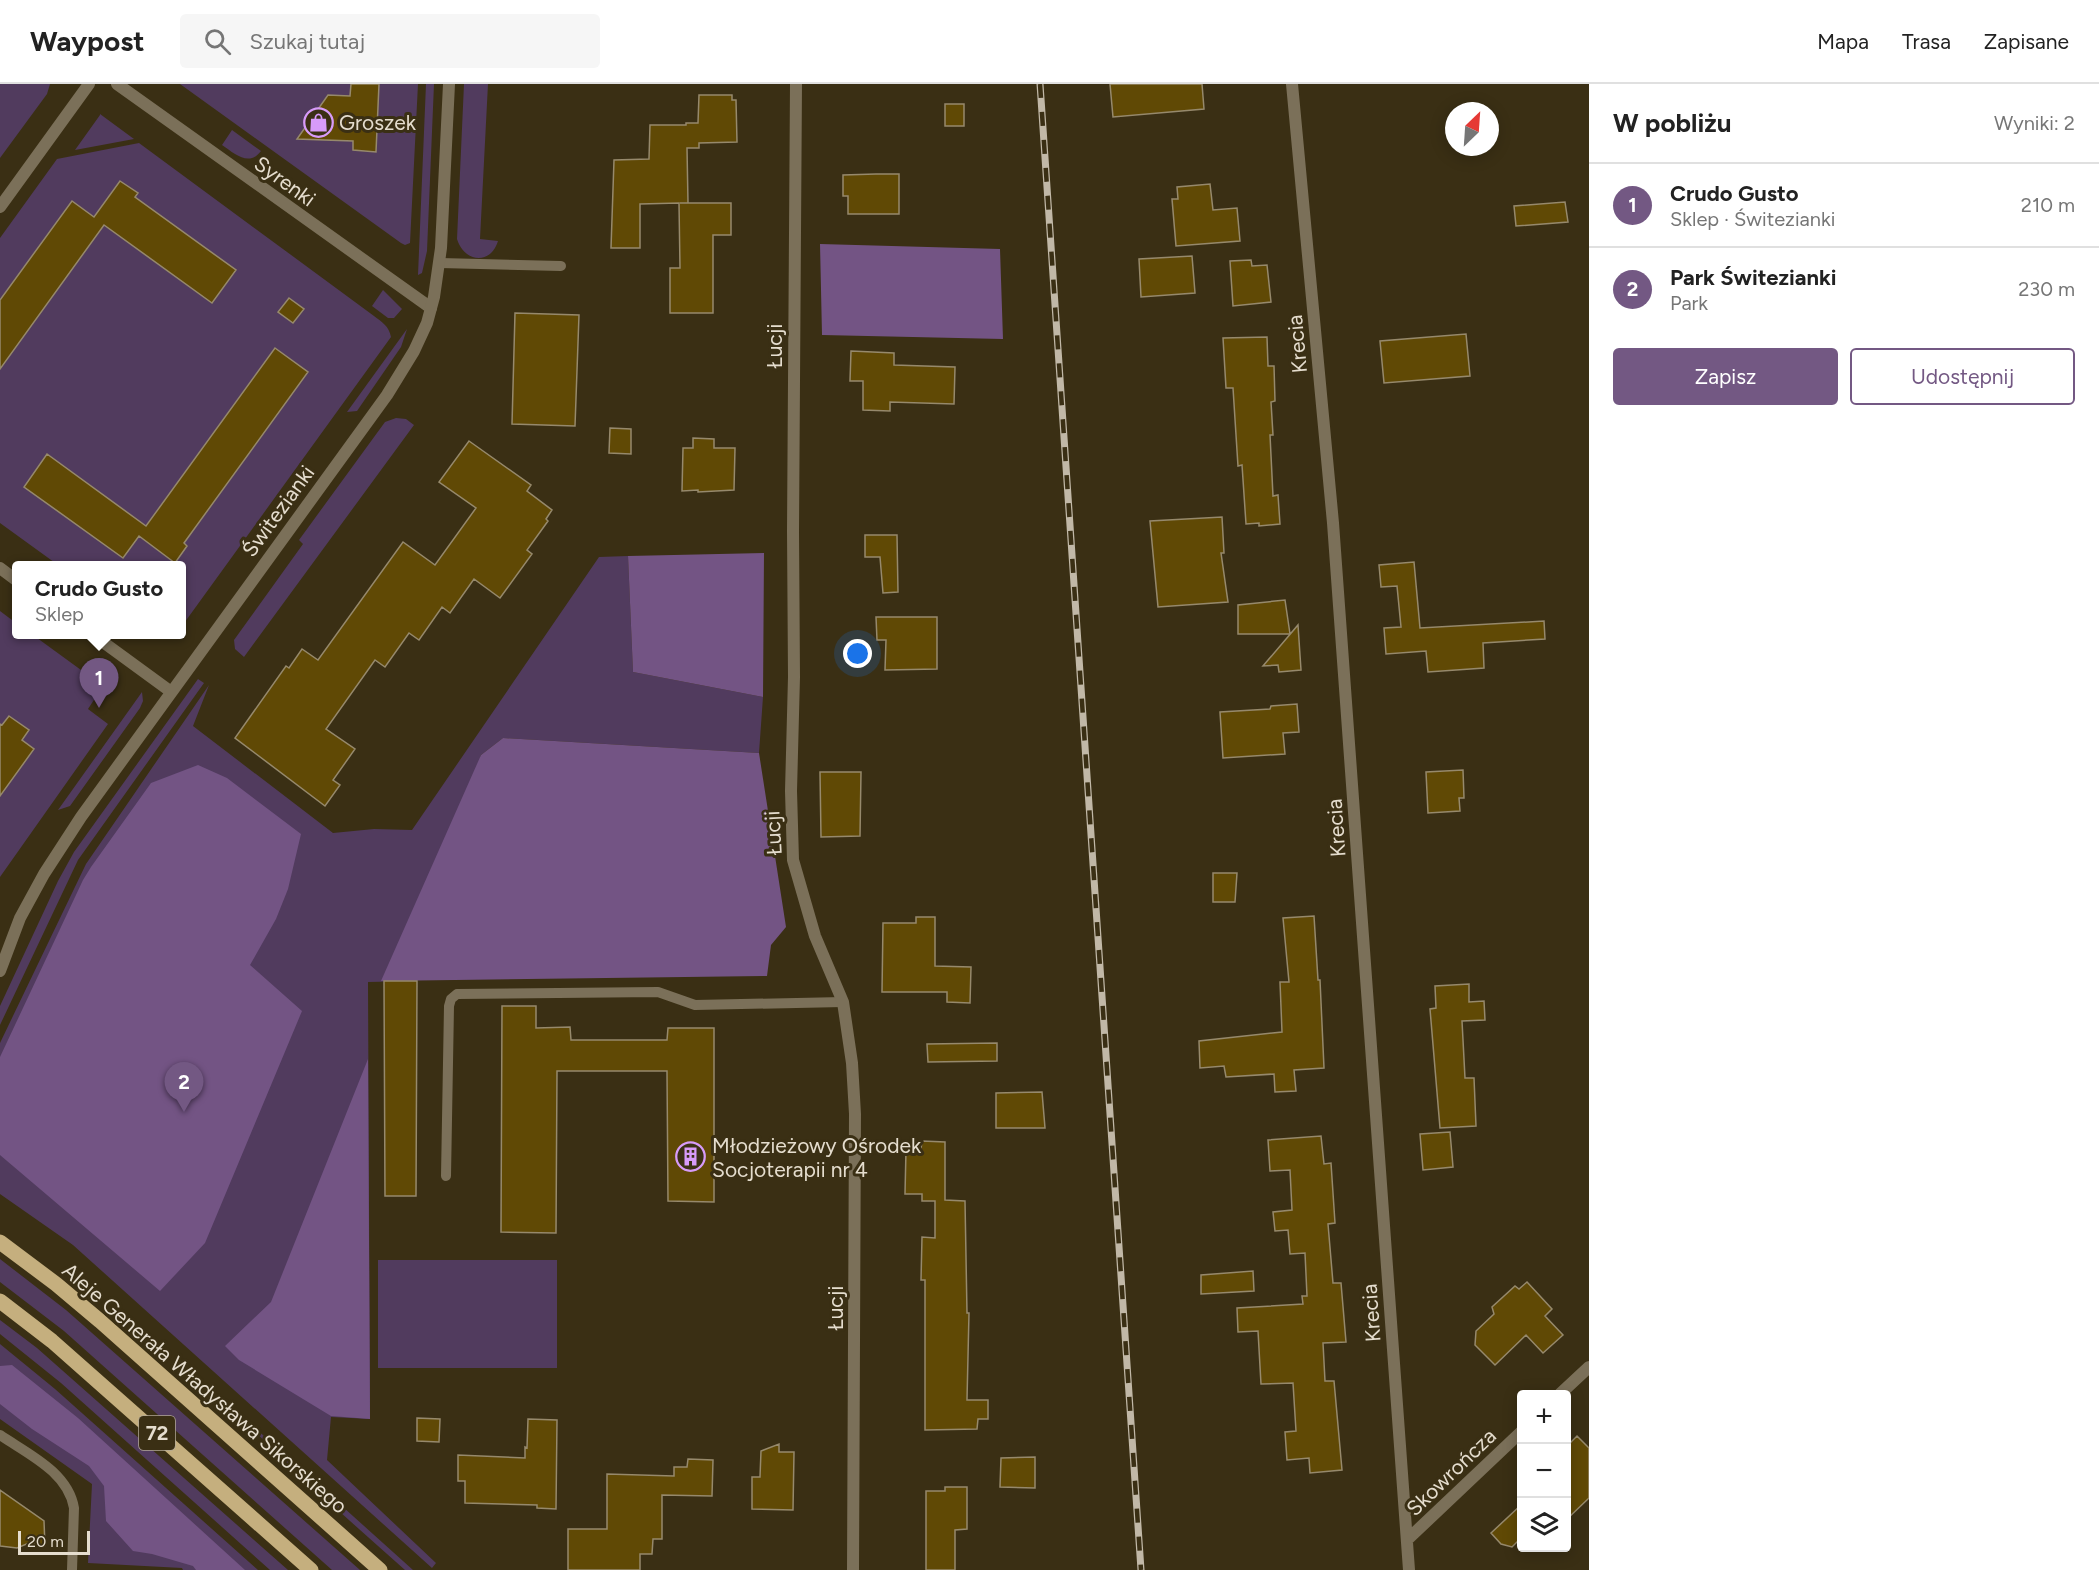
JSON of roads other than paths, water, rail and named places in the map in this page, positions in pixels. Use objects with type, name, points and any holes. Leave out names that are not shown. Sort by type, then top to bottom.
[{"type":"main road","name":"Aleje Generała Władysława Sikorskiego","points":[[0,1242],[93,1314],[380,1570]]},
{"type":"main road","name":"72","points":[[0,1301],[52,1341],[311,1570]]},
{"type":"street","points":[[0,207],[89,84]]},
{"type":"street","name":"Syrenki","points":[[117,84],[431,308]]},
{"type":"street","name":"Świtezianki","points":[[0,971],[20,918],[44,874],[81,818],[170,691],[387,395],[414,351],[431,308],[440,263],[449,84]]},
{"type":"street","name":"Łucji","points":[[796,84],[794,677],[791,791],[793,860],[815,936],[843,1002],[851,1051],[855,1114],[853,1570]]},
{"type":"street","name":"Krecia","points":[[1292,84],[1333,523],[1409,1570]]},
{"type":"street","points":[[99,639],[170,691]]},
{"type":"street","name":"Świtezianki","points":[[0,943],[20,918]]},
{"type":"street","points":[[1565,1390],[1589,1367]]},
{"type":"street","name":"Skowrończa","points":[[1407,1540],[1517,1435]]},
{"type":"lane","points":[[440,263],[561,266]]},
{"type":"lane","points":[[446,1176],[449,1006],[451,999],[457,994],[658,992],[695,1005],[843,1002]]},
{"type":"lane","points":[[0,1435],[51,1471],[67,1487],[74,1508],[72,1570]]},
{"type":"railway","points":[[1040,84],[1141,1570]]},
{"type":"place","name":"Groszek","points":[[318,122]]},
{"type":"place","name":"Crudo Gusto","points":[[99,708]]},
{"type":"place","name":"Park Świtezianki","points":[[184,1112]]},
{"type":"place","name":"Młodzieżowy Ośrodek Socjoterapii nr 4","points":[[691,1157]]}]
